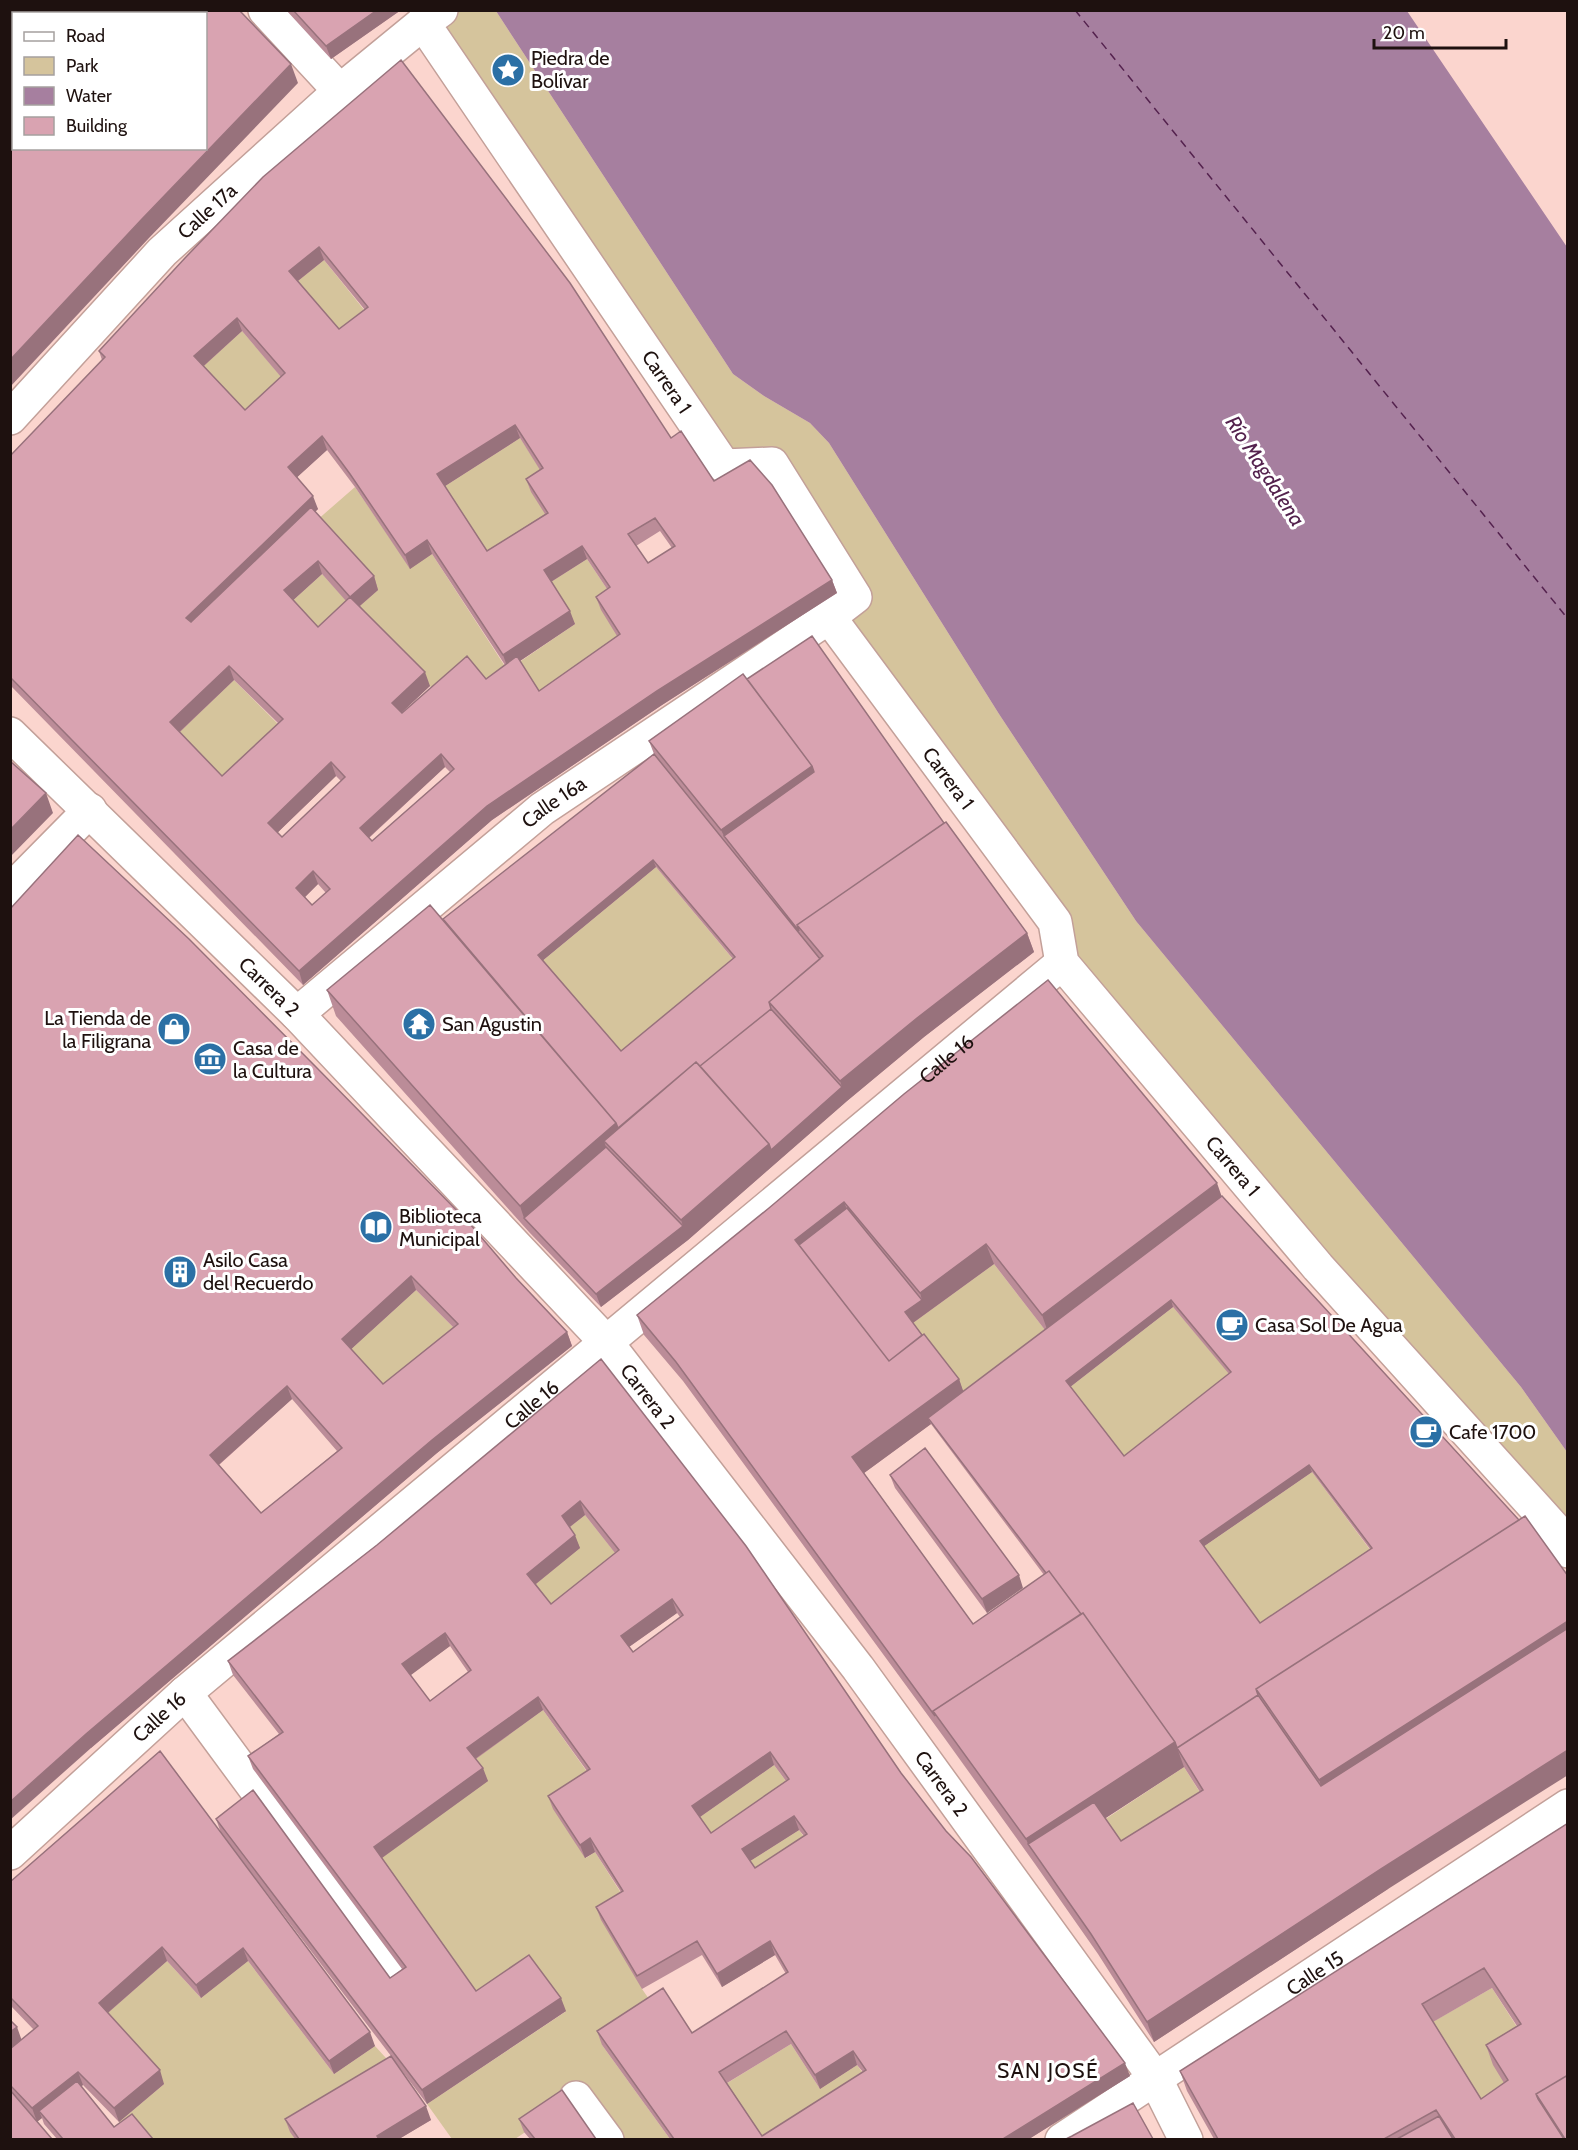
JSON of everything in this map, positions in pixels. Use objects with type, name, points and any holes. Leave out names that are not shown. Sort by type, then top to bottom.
[{"type":"street","points":[[265,10],[340,91]]},
{"type":"street","name":"Calle 17a","points":[[10,418],[162,252],[340,91],[432,17]]},
{"type":"street","name":"Carrera 1","points":[[432,17],[724,466],[772,464],[855,597],[829,617],[1056,922],[1062,963],[1318,1267],[1553,1527],[1568,1551]]},
{"type":"street","name":"Calle 16a","points":[[297,1014],[542,809],[829,617]]},
{"type":"street","name":"Carrera 2","points":[[10,734],[297,1014],[606,1342],[858,1668],[1155,2078],[1186,2139]]},
{"type":"street","points":[[10,891],[90,810]]},
{"type":"street","name":"Calle 16","points":[[10,1853],[185,1693],[1062,963]]},
{"type":"street","points":[[185,1693],[397,1981]]},
{"type":"street","name":"Calle 15","points":[[1062,2139],[1568,1806]]},
{"type":"street","points":[[576,2098],[607,2139]]},
{"type":"green space","points":[[441,11],[496,11],[733,374],[764,396],[810,423],[829,443],[999,714],[1136,921],[1521,1387],[1567,1452],[1567,1551],[1062,963],[1055,922],[724,466],[423,23]]},
{"type":"green space","points":[[324,260],[373,321],[344,343],[294,284]]},
{"type":"green space","points":[[242,331],[290,387],[250,423],[199,370]]},
{"type":"green space","points":[[520,438],[548,481],[552,526],[492,564],[442,488]]},
{"type":"green space","points":[[355,487],[410,568],[432,554],[512,677],[440,697],[430,686],[322,640],[289,604],[322,574],[355,610],[316,521]]},
{"type":"green space","points":[[587,559],[615,601],[625,648],[544,704],[518,663],[575,624],[549,583]]},
{"type":"green space","points":[[234,680],[287,733],[227,790],[175,736]]},
{"type":"green space","points":[[656,867],[737,964],[623,1058],[541,962]]},
{"type":"green space","points":[[994,1264],[1049,1335],[966,1399],[910,1325]]},
{"type":"green space","points":[[416,1290],[463,1337],[388,1397],[347,1353]]},
{"type":"green space","points":[[1173,1307],[1234,1379],[1126,1462],[1069,1388]]},
{"type":"green space","points":[[1312,1472],[1374,1555],[1262,1630],[1203,1547]]},
{"type":"green space","points":[[585,1515],[624,1564],[556,1618],[532,1587],[567,1529]]},
{"type":"green space","points":[[543,1710],[595,1783],[586,1858],[595,1852],[628,1904],[642,1989],[656,2009],[602,2045],[670,2139],[607,2139],[576,2098],[515,2139],[452,2139],[427,2104],[565,2012],[481,2005],[379,1860],[472,1761]]},
{"type":"green space","points":[[774,1765],[794,1792],[716,1846],[697,1819]]},
{"type":"green space","points":[[1184,1767],[1211,1810],[1128,1861],[1101,1822]]},
{"type":"green space","points":[[799,1830],[812,1848],[760,1882],[747,1863]]},
{"type":"green space","points":[[167,1961],[201,1998],[248,1961],[334,2074],[375,2046],[396,2069],[291,2132],[295,2139],[147,2139],[129,2133],[119,2122],[164,2084],[104,2016]]},
{"type":"green space","points":[[1492,1988],[1528,2044],[1515,2100],[1488,2119],[1429,2024]]},
{"type":"green space","points":[[791,2044],[820,2089],[857,2065],[871,2084],[782,2140],[761,2139],[724,2085]]},
{"type":"water","name":"Río Magdalena","points":[[496,11],[1407,11],[1567,247],[1567,1452],[1521,1387],[1136,921],[999,714],[829,443],[810,423],[764,396],[733,374]]},
{"type":"building","points":[[10,10],[239,10],[291,64],[10,360]]},
{"type":"building","points":[[293,10],[377,10],[326,46]]},
{"type":"building","points":[[401,60],[570,283],[671,438],[681,431],[714,481],[750,460],[772,485],[832,580],[657,691],[487,806],[299,971],[10,677],[10,456],[105,357],[99,351],[263,177]],"holes":[[[319,247],[368,307],[339,329],[289,271]],[[237,318],[285,373],[245,410],[194,356]],[[515,425],[543,468],[526,479],[548,513],[487,551],[437,474]],[[322,436],[405,555],[427,540],[503,655],[570,611],[544,570],[582,546],[610,587],[596,597],[620,634],[539,691],[517,656],[486,679],[467,656],[402,713],[392,703],[425,672],[350,597],[374,576],[311,507],[191,622],[186,618],[313,496],[288,467]],[[655,518],[675,546],[648,563],[628,534]],[[318,561],[350,597],[318,627],[284,590]],[[229,666],[283,719],[222,776],[170,722]],[[441,754],[454,769],[372,841],[360,828]],[[331,762],[345,777],[282,837],[268,823]],[[313,871],[330,889],[312,905],[296,888]]]},
{"type":"building","points":[[812,636],[944,823],[797,925],[799,931],[724,836],[814,772],[812,766],[747,679]]},
{"type":"building","points":[[743,674],[812,766],[721,830],[649,741]]},
{"type":"building","points":[[654,754],[820,959],[769,1002],[771,1009],[700,1066],[696,1062],[618,1128],[443,919]],"holes":[[[653,860],[735,957],[621,1051],[538,955]]]},
{"type":"building","points":[[10,761],[46,793],[10,830]]},
{"type":"building","points":[[946,822],[1027,933],[840,1081],[769,1002],[823,956],[797,925]]},
{"type":"building","points":[[78,835],[189,939],[316,1067],[470,1224],[516,1278],[567,1332],[432,1440],[86,1734],[10,1802],[10,909]],"holes":[[[411,1276],[458,1324],[383,1384],[342,1339]],[[287,1386],[342,1448],[261,1513],[210,1455]]]},
{"type":"building","points":[[430,905],[616,1123],[520,1206],[327,990]]},
{"type":"building","points":[[1048,980],[1217,1183],[1042,1315],[986,1244],[920,1293],[844,1202],[795,1240],[889,1361],[924,1334],[959,1379],[852,1457],[973,1624],[1049,1571],[1081,1614],[933,1711],[935,1716],[676,1362],[637,1315],[904,1094]]},
{"type":"building","points":[[771,1009],[842,1087],[771,1150],[769,1144],[700,1066]]},
{"type":"building","points":[[696,1062],[769,1144],[681,1220],[604,1141]]},
{"type":"building","points":[[606,1147],[683,1226],[596,1294],[524,1218]]},
{"type":"building","points":[[1222,1196],[1519,1520],[1256,1689],[1258,1695],[1177,1748],[1083,1613],[1081,1614],[1049,1571],[1046,1573],[928,1418]],"holes":[[[1171,1300],[1231,1372],[1124,1456],[1066,1381]],[[1309,1465],[1372,1548],[1260,1623],[1200,1541]]]},
{"type":"building","points":[[847,1208],[922,1300],[905,1312],[922,1335],[889,1361],[799,1245]]},
{"type":"building","points":[[601,1359],[746,1546],[901,1773],[946,1831],[971,1857],[1125,2063],[1003,2139],[674,2139],[597,2031],[663,1988],[692,2033],[788,1972],[770,1941],[717,1974],[697,1941],[637,1976],[596,1907],[623,1891],[590,1838],[580,1845],[548,1796],[590,1769],[538,1697],[467,1748],[483,1768],[374,1847],[476,1991],[529,1955],[561,1998],[422,2090],[216,1819],[253,1790],[390,1978],[406,1967],[248,1756],[283,1732],[228,1661],[377,1545]],"holes":[[[580,1501],[619,1550],[551,1604],[527,1574],[575,1535],[562,1516]],[[672,1599],[683,1615],[633,1652],[621,1636]],[[445,1633],[471,1670],[430,1701],[402,1664]],[[770,1752],[789,1779],[711,1833],[692,1806]],[[794,1816],[807,1834],[755,1868],[742,1849]],[[786,2031],[815,2075],[853,2051],[866,2070],[762,2136],[719,2072]]]},
{"type":"building","points":[[925,1448],[1019,1575],[982,1599],[890,1475]]},
{"type":"building","points":[[1525,1516],[1568,1576],[1568,1621],[1319,1780],[1256,1689]]},
{"type":"building","points":[[1083,1613],[1175,1742],[1026,1839],[933,1711]]},
{"type":"building","points":[[1568,1628],[1568,1750],[1147,2022],[1091,1934],[1028,1844],[1094,1802],[1121,1841],[1203,1790],[1177,1748],[1258,1695],[1321,1786]]},
{"type":"building","points":[[160,1751],[370,2032],[329,2061],[243,1948],[196,1985],[162,1947],[99,2003],[160,2070],[114,2108],[78,2072],[32,2108],[10,2085],[10,2049],[38,2026],[10,1997],[10,1882]]},
{"type":"building","points":[[1568,1823],[1568,2075],[1536,2094],[1564,2139],[1455,2139],[1436,2110],[1384,2139],[1218,2139],[1180,2071]],"holes":[[[1484,1968],[1521,2024],[1486,2045],[1508,2080],[1481,2099],[1422,2004]]]},
{"type":"building","points":[[10,2020],[17,2027],[10,2032]]},
{"type":"building","points":[[391,2056],[426,2106],[377,2136],[379,2139],[299,2139],[285,2119]]},
{"type":"building","points":[[1568,2075],[1568,2139],[1565,2139],[1536,2094]]},
{"type":"building","points":[[77,2081],[114,2127],[132,2114],[153,2139],[63,2139],[39,2111]]},
{"type":"building","points":[[10,2090],[52,2139],[10,2139]]},
{"type":"building","points":[[562,2090],[596,2139],[535,2139],[519,2119]]},
{"type":"building","points":[[1133,2103],[1153,2139],[1066,2139],[1072,2136]]},
{"type":"building","points":[[1439,2116],[1453,2139],[1397,2139]]},
{"type":"ferry route","points":[[1075,10],[1568,619]]},
{"type":"place","name":"Piedra de Bolívar","points":[[508,70]]},
{"type":"place","name":"San Agustin","points":[[419,1024]]},
{"type":"place","name":"La Tienda de la Filigrana","points":[[174,1029]]},
{"type":"place","name":"Casa de la Cultura","points":[[210,1059]]},
{"type":"place","name":"Biblioteca Municipal","points":[[376,1227]]},
{"type":"place","name":"Asilo Casa del Recuerdo","points":[[180,1272]]},
{"type":"place","name":"Casa Sol De Agua","points":[[1232,1325]]},
{"type":"place","name":"Cafe 1700","points":[[1426,1432]]},
{"type":"district","name":"SAN JOSÉ","points":[[1048,2071]]}]
